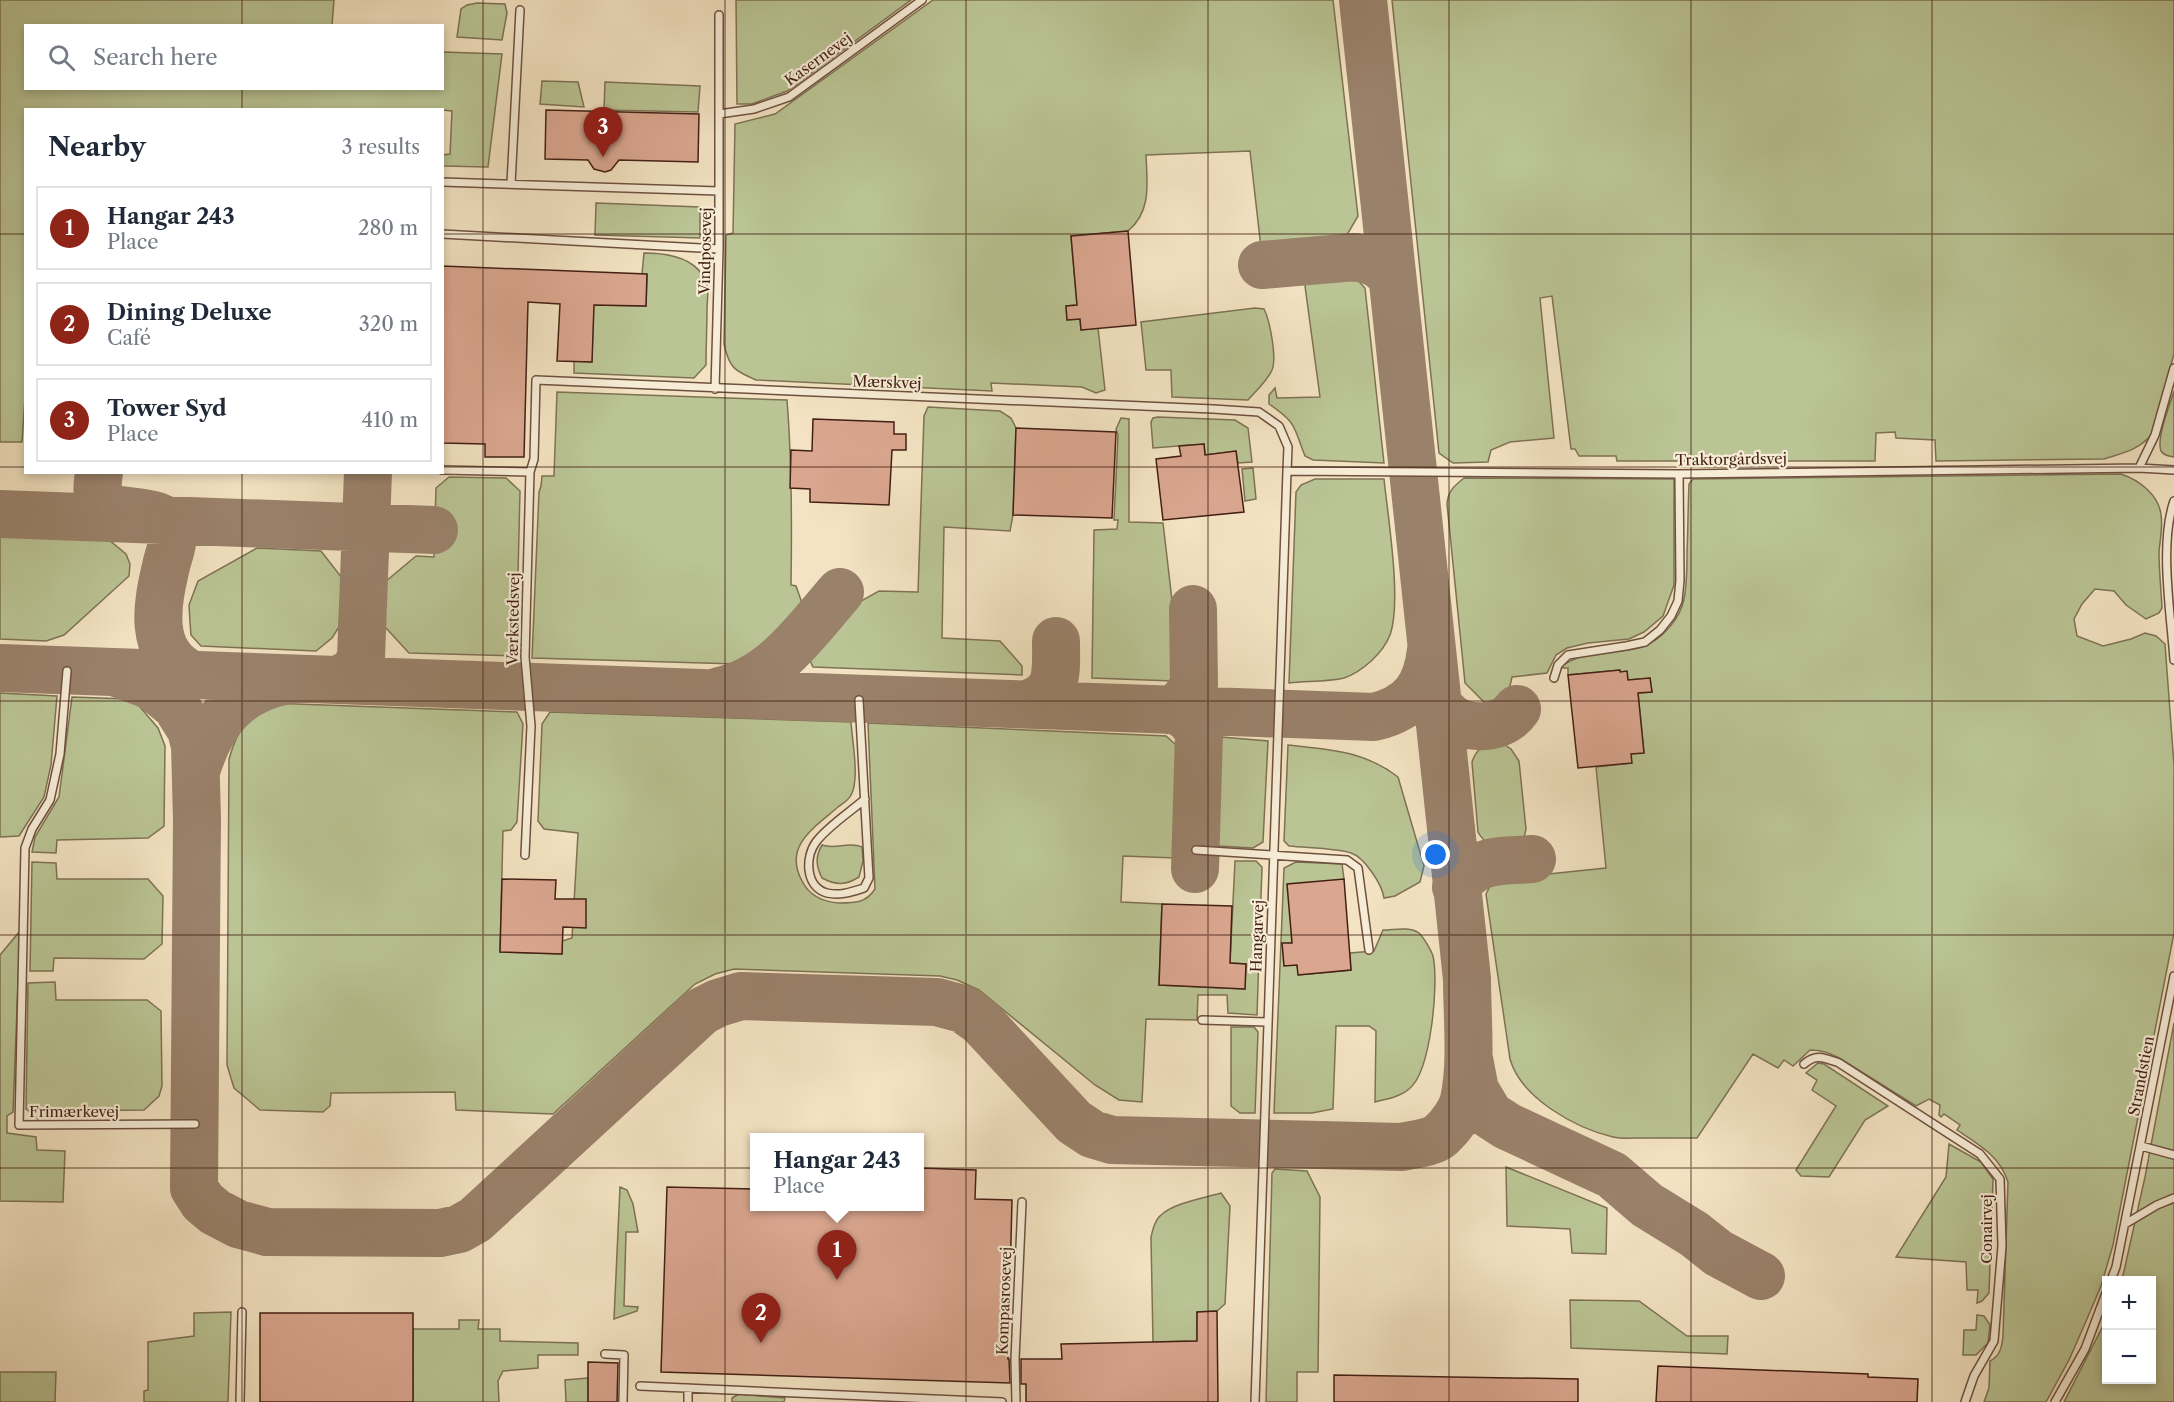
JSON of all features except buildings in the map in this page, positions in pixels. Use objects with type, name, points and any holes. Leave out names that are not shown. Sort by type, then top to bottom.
[{"type":"lane","name":"Kasernevej","points":[[719,114],[754,110],[789,97],[922,0]]},
{"type":"lane","points":[[511,184],[520,10]]},
{"type":"lane","name":"Vindposevej","points":[[714,389],[719,249],[719,15]]},
{"type":"lane","points":[[444,182],[719,191]]},
{"type":"lane","points":[[444,234],[719,249]]},
{"type":"lane","points":[[2139,468],[2155,435],[2174,368]]},
{"type":"lane","name":"Mærskvej","points":[[530,472],[534,459],[536,380],[1259,412],[1280,426],[1288,447],[1287,471]]},
{"type":"lane","name":"Traktorgårdsvej","points":[[1287,471],[1679,474],[2139,468],[2174,471]]},
{"type":"lane","points":[[444,470],[530,472]]},
{"type":"lane","name":"Hangarvej","points":[[1255,1402],[1287,471]]},
{"type":"lane","name":"Værkstedsvej","points":[[525,855],[531,726],[525,657],[530,472]]},
{"type":"lane","points":[[1554,678],[1558,665],[1568,655],[1645,642],[1660,630],[1671,616],[1677,602],[1680,580],[1679,474]]},
{"type":"lane","points":[[2174,501],[2167,537],[2174,660]]},
{"type":"lane","name":"Frimærkevej","points":[[67,670],[60,754],[50,800],[32,829],[25,848],[19,1125],[195,1124]]},
{"type":"lane","points":[[859,700],[865,799],[869,878],[864,888],[846,894],[825,892],[815,884],[808,870],[809,853],[817,840],[865,799]]},
{"type":"lane","points":[[1196,850],[1347,860],[1358,868],[1369,950]]},
{"type":"lane","name":"Strandstien","points":[[2113,1276],[2174,976]]},
{"type":"lane","points":[[1202,1020],[1268,1022]]},
{"type":"lane","name":"Conairvej","points":[[1804,1064],[1810,1058],[1820,1056],[1839,1063],[1980,1154],[2000,1179],[2002,1246],[1994,1341],[1974,1376],[1965,1402]]},
{"type":"lane","points":[[2141,1146],[2174,1155]]},
{"type":"lane","points":[[2125,1224],[2174,1198]]},
{"type":"lane","name":"Kompasrosevej","points":[[1016,1402],[1022,1202]]},
{"type":"lane","points":[[2055,1402],[2085,1349],[2102,1304]]},
{"type":"lane","points":[[240,1402],[242,1312]]},
{"type":"lane","points":[[605,1354],[624,1355],[623,1402]]},
{"type":"lane","points":[[640,1386],[1002,1402]]},
{"type":"lane","points":[[688,1388],[688,1402]]},
{"type":"green space","points":[[0,0],[334,0],[332,24],[24,24],[24,90],[444,90],[444,52],[502,54],[488,167],[444,166],[444,155],[450,154],[452,111],[444,110],[444,108],[24,108],[24,413],[22,442],[0,442]]},
{"type":"green space","points":[[736,0],[911,0],[787,91],[752,104],[737,104]]},
{"type":"green space","points":[[933,0],[1333,0],[1358,216],[1347,235],[1330,242],[1261,248],[1250,151],[1146,155],[1145,206],[1136,223],[1128,231],[1071,236],[1077,305],[1066,306],[1067,320],[1080,319],[1081,330],[1098,328],[1105,390],[1096,393],[1082,387],[991,383],[992,391],[756,380],[743,374],[731,364],[724,344],[726,235],[733,233],[735,124],[775,114]]},
{"type":"green space","points":[[1392,0],[2174,0],[2174,354],[2151,435],[2136,448],[2104,459],[1936,461],[1935,440],[1896,438],[1895,432],[1876,433],[1875,461],[1617,461],[1616,456],[1579,456],[1575,449],[1571,449],[1552,296],[1540,298],[1554,438],[1510,442],[1491,450],[1488,462],[1453,463],[1439,453]]},
{"type":"green space","points":[[477,3],[505,4],[507,13],[502,40],[457,37],[461,9]]},
{"type":"green space","points":[[542,81],[578,82],[584,107],[540,104]]},
{"type":"green space","points":[[605,82],[700,86],[698,112],[604,110]]},
{"type":"green space","points":[[596,203],[700,207],[700,238],[595,235]]},
{"type":"green space","points":[[644,253],[663,254],[682,259],[690,263],[703,276],[708,291],[706,365],[694,378],[574,373],[574,361],[592,362],[593,312],[589,305],[646,306],[647,275],[642,274]]},
{"type":"green space","points":[[1326,268],[1351,273],[1365,288],[1384,463],[1313,460],[1305,456],[1290,421],[1269,404],[1269,395],[1275,388],[1277,398],[1320,397],[1305,286],[1312,274]]},
{"type":"green space","points":[[1255,308],[1264,309],[1274,357],[1272,370],[1248,400],[1172,397],[1171,370],[1146,370],[1141,322]]},
{"type":"green space","points":[[2174,391],[2174,457],[2167,456],[2161,451],[2160,438]]},
{"type":"green space","points":[[557,392],[787,400],[790,446],[791,585],[796,586],[802,603],[756,655],[737,664],[532,658],[539,492],[542,476],[554,476]]},
{"type":"green space","points":[[928,407],[1000,411],[1011,418],[1016,428],[1013,515],[1010,531],[944,527],[942,638],[1000,641],[1022,666],[1022,675],[813,667],[808,656],[861,601],[879,591],[918,592],[924,416]]},
{"type":"green space","points":[[1121,418],[1129,419],[1129,522],[1163,523],[1173,609],[1173,681],[1092,678],[1094,530],[1117,529],[1118,520],[1114,520],[1118,435],[1116,429]]},
{"type":"green space","points":[[1153,418],[1235,420],[1248,428],[1252,462],[1238,463],[1236,451],[1205,455],[1204,444],[1153,448],[1151,422]]},
{"type":"green space","points":[[1253,468],[1256,499],[1245,501],[1242,469]]},
{"type":"green space","points":[[2121,474],[2147,489],[2159,508],[2162,524],[2159,552],[2162,608],[2159,613],[2146,619],[2126,605],[2114,591],[2095,589],[2082,604],[2074,619],[2077,636],[2103,646],[2145,633],[2156,636],[2165,644],[2174,765],[2174,933],[2113,1245],[2104,1276],[2102,1276],[2101,1286],[2069,1360],[2046,1402],[1984,1402],[1989,1388],[1990,1361],[2000,1351],[2003,1336],[2008,1182],[1994,1158],[1957,1130],[1960,1125],[1944,1114],[1941,1117],[1939,1115],[1940,1105],[1929,1099],[1916,1106],[1826,1052],[1810,1050],[1793,1066],[1784,1060],[1778,1068],[1753,1054],[1697,1138],[1616,1138],[1582,1126],[1551,1109],[1525,1086],[1510,1059],[1486,894],[1491,884],[1499,879],[1606,868],[1596,767],[1631,763],[1631,754],[1644,752],[1638,693],[1652,692],[1650,678],[1628,680],[1627,672],[1619,670],[1568,675],[1568,668],[1562,668],[1562,666],[1581,657],[1649,644],[1669,628],[1679,614],[1686,588],[1689,484],[1693,479]]},
{"type":"green space","points":[[449,477],[506,478],[520,491],[516,656],[409,653],[385,627],[385,582],[416,556],[434,557],[436,488]]},
{"type":"green space","points":[[1464,478],[1674,479],[1674,585],[1663,616],[1644,632],[1629,639],[1588,643],[1567,648],[1556,655],[1547,673],[1512,677],[1508,693],[1503,701],[1489,707],[1465,683],[1447,504],[1452,489]]},
{"type":"green space","points":[[1315,479],[1384,479],[1393,559],[1395,602],[1393,620],[1387,642],[1371,661],[1358,671],[1344,678],[1289,683],[1296,492],[1301,485]]},
{"type":"green space","points":[[0,535],[109,540],[126,554],[130,564],[129,576],[64,635],[46,641],[0,639]]},
{"type":"green space","points":[[257,548],[321,551],[342,578],[339,627],[332,638],[316,651],[201,646],[191,635],[189,605],[198,581]]},
{"type":"green space","points":[[0,693],[57,696],[51,765],[44,797],[19,836],[0,837]]},
{"type":"green space","points":[[72,697],[128,699],[140,707],[158,728],[165,746],[164,826],[148,838],[57,840],[56,853],[32,852],[35,837],[59,797]]},
{"type":"green space","points":[[269,703],[517,712],[523,724],[517,822],[511,830],[503,831],[500,952],[562,954],[562,941],[572,938],[578,833],[544,829],[538,821],[542,724],[550,712],[851,722],[855,770],[854,788],[847,800],[811,830],[799,848],[796,858],[797,869],[808,890],[822,899],[839,903],[860,901],[872,894],[875,889],[868,723],[1166,736],[1176,745],[1176,858],[1123,856],[1121,902],[1162,904],[1159,985],[1245,989],[1246,964],[1230,963],[1235,861],[1256,861],[1262,867],[1257,1015],[1228,1013],[1227,995],[1198,995],[1197,1020],[1146,1019],[1142,1102],[1119,1100],[1095,1085],[979,990],[957,980],[940,976],[734,969],[715,974],[695,984],[553,1114],[456,1110],[455,1092],[331,1093],[330,1106],[323,1112],[260,1110],[234,1088],[227,1065],[229,759],[243,726]]},
{"type":"green space","points":[[1221,737],[1268,741],[1263,842],[1253,848],[1218,846]]},
{"type":"green space","points":[[1492,743],[1502,743],[1511,749],[1519,761],[1526,829],[1518,845],[1505,850],[1490,845],[1478,832],[1472,762],[1479,750]]},
{"type":"green space","points":[[1288,745],[1359,756],[1398,777],[1424,866],[1420,882],[1395,896],[1384,898],[1372,872],[1351,853],[1289,846],[1284,841]]},
{"type":"green space","points":[[822,845],[862,847],[863,861],[859,877],[850,882],[841,883],[822,878],[817,862]]},
{"type":"green space","points":[[32,862],[56,863],[57,879],[148,879],[163,896],[162,944],[144,959],[54,958],[53,971],[30,971]]},
{"type":"green space","points":[[1296,862],[1342,864],[1344,879],[1292,943],[1282,944],[1297,965],[1299,975],[1351,970],[1350,953],[1374,951],[1383,930],[1415,931],[1423,938],[1432,953],[1435,986],[1428,1047],[1417,1080],[1401,1094],[1375,1102],[1376,1031],[1369,1026],[1336,1026],[1333,1109],[1312,1113],[1274,1113],[1284,868]]},
{"type":"green space","points":[[20,931],[13,1112],[7,1116],[7,1133],[36,1137],[37,1150],[65,1151],[63,1202],[0,1201],[0,955]]},
{"type":"green space","points":[[55,982],[56,1000],[147,1000],[161,1011],[162,1086],[159,1096],[144,1110],[39,1111],[38,1119],[26,1109],[28,983]]},
{"type":"green space","points":[[2174,1023],[2174,1402],[2064,1402],[2102,1328],[2102,1384],[2156,1384],[2156,1276],[2123,1276],[2145,1177]]},
{"type":"green space","points":[[1231,1027],[1254,1027],[1258,1032],[1255,1113],[1240,1113],[1231,1106]]},
{"type":"green space","points":[[1818,1063],[1824,1064],[1888,1106],[1865,1120],[1829,1177],[1801,1176],[1796,1170],[1836,1106],[1812,1090],[1817,1080],[1806,1073]]},
{"type":"green space","points":[[1949,1144],[1981,1162],[1993,1179],[1989,1293],[1977,1303],[1978,1290],[1967,1290],[1966,1262],[1896,1257],[1946,1177]]},
{"type":"green space","points":[[1506,1167],[1607,1208],[1606,1254],[1572,1253],[1570,1229],[1507,1226]]},
{"type":"green space","points":[[1275,1169],[1307,1171],[1320,1197],[1318,1372],[1297,1372],[1297,1402],[1266,1402],[1272,1173]]},
{"type":"green space","points":[[620,1187],[627,1190],[633,1204],[638,1232],[626,1232],[624,1306],[638,1307],[637,1311],[614,1319]]},
{"type":"green space","points":[[1221,1193],[1230,1206],[1225,1304],[1217,1311],[1197,1312],[1197,1341],[1153,1342],[1151,1237],[1156,1222],[1161,1215],[1173,1207]]},
{"type":"green space","points":[[1570,1300],[1639,1301],[1687,1336],[1728,1336],[1727,1354],[1571,1348]]},
{"type":"green space","points":[[231,1312],[228,1402],[144,1402],[144,1391],[148,1390],[148,1342],[194,1336],[194,1313]]},
{"type":"green space","points":[[1977,1315],[1984,1316],[1990,1325],[1988,1343],[1976,1355],[1963,1355],[1964,1330],[1976,1330]]},
{"type":"green space","points":[[459,1320],[479,1320],[478,1329],[500,1329],[500,1341],[578,1343],[578,1355],[538,1355],[538,1368],[503,1371],[498,1381],[499,1402],[413,1402],[413,1329],[459,1329]]},
{"type":"green space","points":[[0,1372],[56,1372],[55,1402],[0,1402]]},
{"type":"green space","points":[[588,1378],[588,1402],[566,1402],[565,1380]]},
{"type":"green space","points":[[739,1394],[785,1398],[784,1402],[732,1402],[732,1398]]},
{"type":"taxiway","points":[[114,672],[152,686],[176,706],[191,730],[195,746],[197,819],[194,1188],[203,1202],[215,1212],[238,1224],[267,1232],[440,1233],[459,1229],[475,1220],[702,1011],[741,996],[937,1002],[963,1009],[981,1022],[1074,1122],[1092,1134],[1112,1140],[1402,1147],[1437,1138],[1455,1119],[1464,1100],[1468,1056],[1467,979],[1363,0]]},
{"type":"taxiway","points":[[1262,265],[1355,257],[1376,263],[1392,278]]},
{"type":"taxiway","points":[[99,474],[98,494],[99,500],[104,505],[113,509],[159,517],[167,522],[172,530],[171,546],[160,594],[159,626],[168,655],[179,667],[194,676]]},
{"type":"taxiway","points":[[339,680],[355,670],[361,657],[368,474]]},
{"type":"taxiway","points":[[0,514],[434,530]]},
{"type":"taxiway","points":[[719,691],[738,685],[772,665],[801,638],[840,592]]},
{"type":"taxiway","points":[[1169,710],[1183,702],[1194,685],[1193,609]]},
{"type":"taxiway","points":[[1027,704],[1038,699],[1051,687],[1056,672],[1056,641]]},
{"type":"taxiway","points":[[0,668],[1374,717],[1398,708],[1415,694],[1426,675],[1431,650]]},
{"type":"taxiway","points":[[197,768],[210,736],[228,711],[252,692],[284,681]]},
{"type":"taxiway","points":[[1437,704],[1451,718],[1477,726],[1504,721],[1517,709]]},
{"type":"taxiway","points":[[1175,710],[1189,719],[1199,733],[1195,869]]},
{"type":"taxiway","points":[[1456,887],[1472,870],[1489,863],[1532,859]]},
{"type":"taxiway","points":[[1469,1059],[1475,1090],[1490,1115],[1507,1126],[1612,1175],[1647,1205],[1694,1234],[1718,1253],[1761,1276]]},
{"type":"place","name":"Tower Syd","points":[[603,157]]},
{"type":"place","name":"Hangar 243","points":[[837,1280]]},
{"type":"place","name":"Dining Deluxe","points":[[761,1343]]}]
